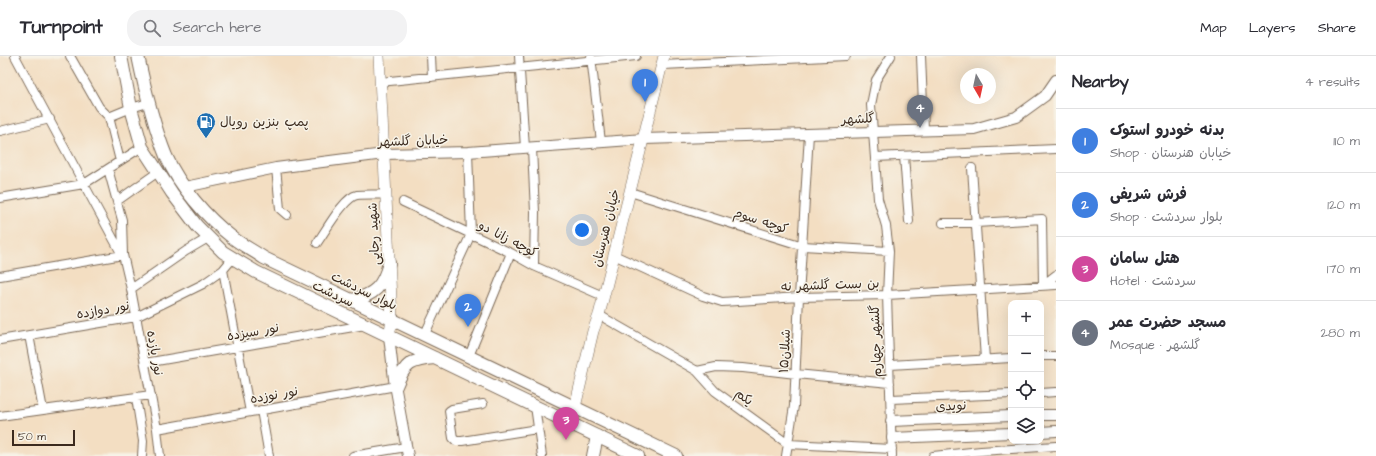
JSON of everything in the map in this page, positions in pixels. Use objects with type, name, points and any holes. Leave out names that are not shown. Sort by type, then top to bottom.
[{"type":"main road","name":"سردشت","points":[[121,56],[131,108],[142,147],[197,226],[224,252],[256,272],[638,456]]},
{"type":"main road","name":"بلوار سردشت","points":[[138,56],[148,103],[167,156],[184,187],[207,215],[234,238],[264,258],[676,456]]},
{"type":"main road","name":"شهید رجایی","points":[[379,56],[392,320],[389,336]]},
{"type":"main road","name":"خیابان هنرستان","points":[[571,424],[593,331],[599,315],[664,60]]},
{"type":"main road","points":[[352,300],[362,298],[378,289],[387,272],[389,263]]},
{"type":"main road","points":[[396,386],[400,374],[410,363],[422,359],[435,358]]},
{"type":"main road","points":[[594,456],[597,436]]},
{"type":"street","points":[[16,56],[123,255]]},
{"type":"street","points":[[70,56],[99,107],[108,117],[120,162]]},
{"type":"street","points":[[431,56],[432,77]]},
{"type":"street","points":[[519,56],[535,212],[534,266]]},
{"type":"street","points":[[380,82],[520,69],[591,59],[636,56]]},
{"type":"street","points":[[664,60],[846,56]]},
{"type":"street","name":"گلشهر چهارم","points":[[891,56],[876,80],[871,105],[878,199],[886,226],[889,251],[886,295],[890,365],[892,452]]},
{"type":"street","points":[[921,56],[924,130]]},
{"type":"street","points":[[591,59],[601,142]]},
{"type":"street","name":"گلشهر","points":[[644,139],[974,129],[1016,117],[1045,96],[1056,80]]},
{"type":"street","points":[[108,117],[148,103]]},
{"type":"street","points":[[0,131],[50,119]]},
{"type":"street","name":"شیلان۱۵","points":[[786,456],[794,406],[809,134]]},
{"type":"street","name":"خیابان گلشهر","points":[[184,187],[276,168],[384,154],[468,152],[644,139]]},
{"type":"street","points":[[0,198],[84,184],[142,147]]},
{"type":"street","points":[[875,158],[1056,149]]},
{"type":"street","points":[[424,336],[471,234],[468,152]]},
{"type":"street","points":[[904,156],[909,221]]},
{"type":"street","points":[[276,168],[280,209],[287,215]]},
{"type":"street","points":[[972,168],[985,359]]},
{"type":"street","points":[[108,169],[122,220],[123,255]]},
{"type":"street","points":[[117,201],[158,172]]},
{"type":"street","name":"کوچه سوم","points":[[630,192],[803,246],[889,251]]},
{"type":"street","points":[[317,243],[350,198],[356,195],[386,194]]},
{"type":"street","name":"کوچه زانا دو","points":[[403,202],[511,253],[534,266],[603,296]]},
{"type":"street","points":[[943,223],[976,223],[1042,219],[1043,285]]},
{"type":"street","points":[[131,289],[186,251],[208,238]]},
{"type":"street","points":[[469,356],[511,253]]},
{"type":"street","points":[[0,276],[123,255]]},
{"type":"street","name":"نور یازده","points":[[123,255],[151,395],[160,456]]},
{"type":"street","name":"بن بست گلشهر نه","points":[[614,256],[712,300],[722,302],[799,297],[886,295],[980,288],[1056,285]]},
{"type":"street","name":"نور دوازده","points":[[0,340],[136,317],[203,284],[223,270],[233,258]]},
{"type":"street","points":[[223,270],[250,412]]},
{"type":"street","points":[[1043,285],[1056,275]]},
{"type":"street","name":"یکم","points":[[599,315],[697,371],[715,391],[788,444]]},
{"type":"street","name":"نور سیزده","points":[[145,363],[365,325]]},
{"type":"street","points":[[29,335],[43,410]]},
{"type":"street","name":"شهید رجایی","points":[[389,336],[407,451]]},
{"type":"street","points":[[1044,356],[1056,356]]},
{"type":"street","points":[[890,365],[1008,358]]},
{"type":"street","points":[[697,371],[716,367],[743,368],[890,383]]},
{"type":"street","name":"نور نوزده","points":[[157,429],[396,386]]},
{"type":"street","points":[[1044,392],[1056,392]]},
{"type":"street","points":[[891,399],[1008,394]]},
{"type":"street","points":[[0,416],[151,395]]},
{"type":"street","points":[[136,398],[143,441],[142,456]]},
{"type":"street","points":[[483,404],[452,409],[450,411],[453,438],[456,441],[537,428]]},
{"type":"street","points":[[535,406],[542,456]]},
{"type":"street","points":[[261,410],[269,456]]},
{"type":"street","points":[[1044,415],[1056,415]]},
{"type":"street","name":"نویدی","points":[[891,421],[1008,416]]},
{"type":"street","points":[[1044,432],[1056,431]]},
{"type":"street","points":[[892,438],[1008,433]]},
{"type":"street","points":[[788,444],[892,452]]},
{"type":"street","points":[[933,456],[1056,446]]},
{"type":"street","points":[[353,456],[407,451]]},
{"type":"place","name":"بدنه خودرو استوک","points":[[645,102]]},
{"type":"place","name":"مسجد حضرت عمر","points":[[920,128]]},
{"type":"place","name":"پمپ بنزین رویال","points":[[206,139]]},
{"type":"place","name":"فرش شریفی","points":[[468,327]]},
{"type":"place","name":"هتل سامان","points":[[566,440]]}]
